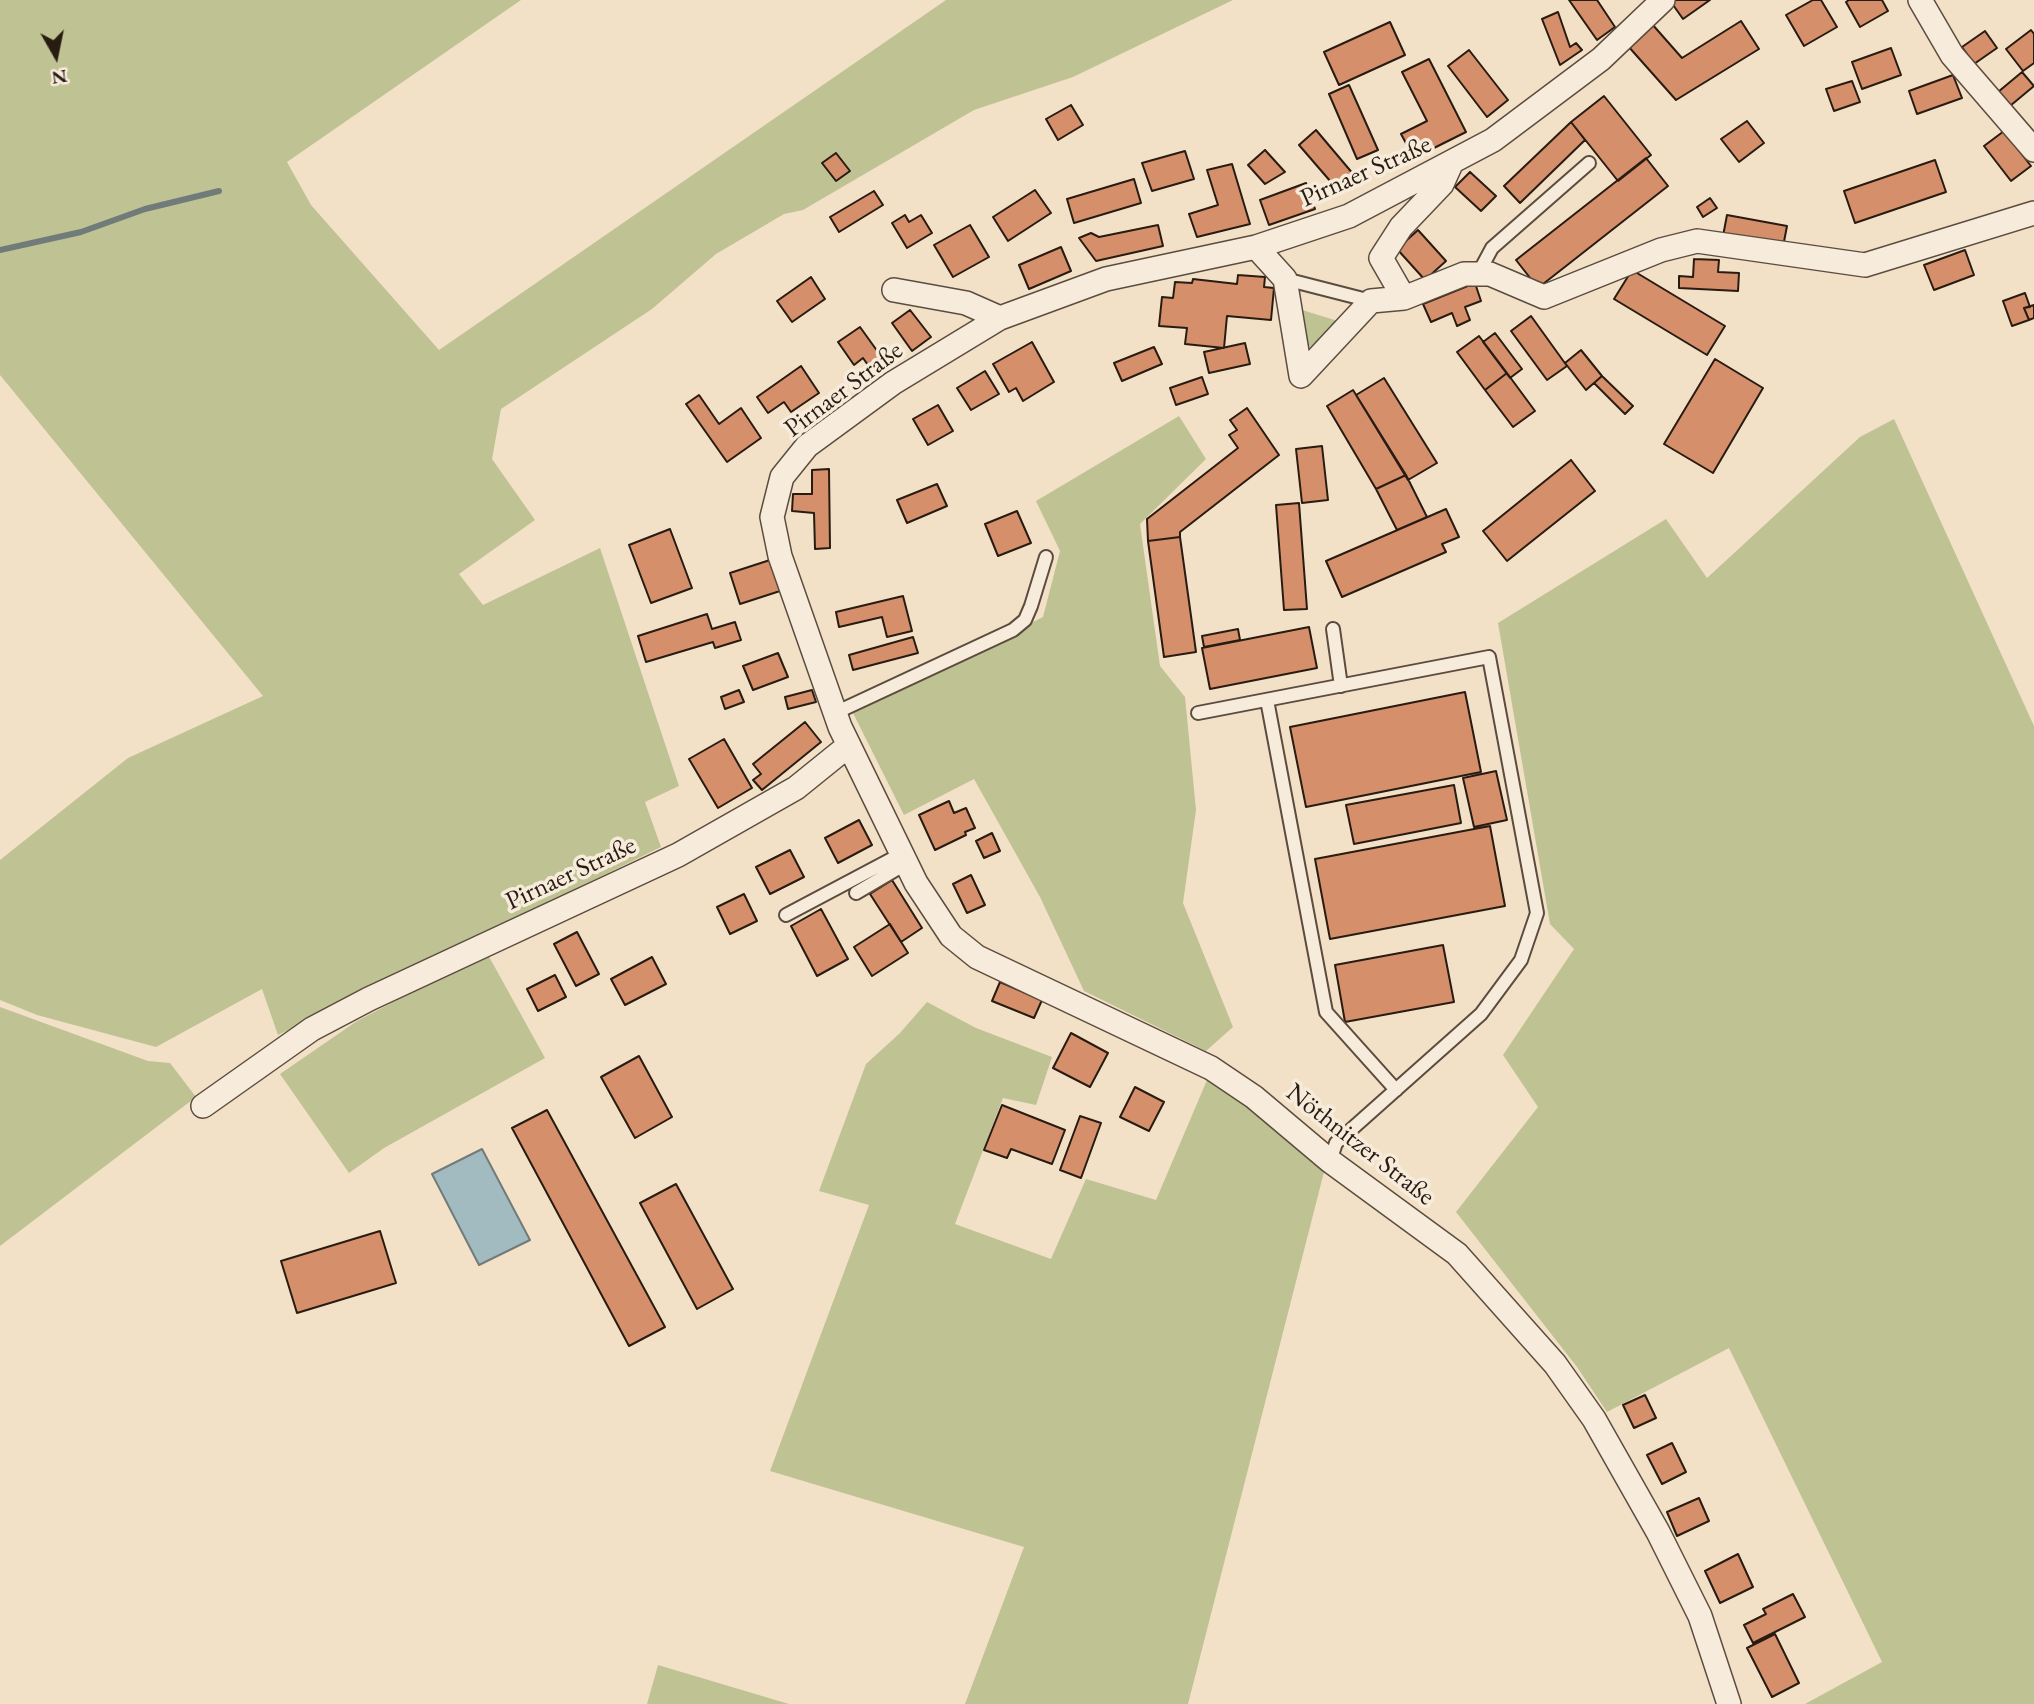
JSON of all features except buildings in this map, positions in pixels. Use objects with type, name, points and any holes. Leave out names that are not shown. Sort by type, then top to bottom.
[{"type":"street","name":"Pirnaer Straße","points":[[204,1106],[312,1029],[369,999],[678,855],[796,788],[848,746],[780,556],[772,517],[782,477],[807,446],[893,383],[1000,318],[1106,279],[1256,247],[1349,216],[1451,164],[1493,140],[1601,59],[1663,0]]},
{"type":"street","points":[[1920,0],[1952,55],[2034,150]]},
{"type":"street","points":[[1404,298],[1381,258],[1401,227],[1442,184],[1451,164]]},
{"type":"street","points":[[1256,247],[1285,279],[1301,376],[1371,301],[1404,298],[1464,274],[1490,274],[1544,297],[1661,250],[1697,241],[1865,265],[2034,213]]},
{"type":"street","points":[[894,290],[966,303],[1000,318]]},
{"type":"street","name":"Nöthnitzer Straße","points":[[848,746],[916,883],[951,936],[977,957],[1211,1068],[1254,1097],[1330,1161],[1457,1254],[1555,1364],[1594,1419],[1658,1532],[1700,1616],[1729,1704]]},
{"type":"lane","points":[[1478,274],[1492,248],[1589,163]]},
{"type":"lane","points":[[1285,279],[1371,301]]},
{"type":"lane","points":[[835,713],[1013,630],[1025,620],[1046,557]]},
{"type":"lane","points":[[1333,629],[1341,686]]},
{"type":"lane","points":[[1198,713],[1489,657],[1537,913],[1521,960],[1481,1014],[1336,1143],[1330,1161]]},
{"type":"lane","points":[[1267,700],[1326,1012],[1396,1090]]},
{"type":"lane","points":[[856,893],[905,858]]},
{"type":"lane","points":[[786,915],[905,858]]},
{"type":"green space","points":[[0,0],[521,0],[287,162],[311,205],[439,350],[946,0],[1233,0],[1073,77],[974,110],[803,210],[784,214],[716,254],[652,309],[501,409],[492,459],[535,520],[459,574],[483,605],[600,548],[679,786],[645,802],[661,847],[278,1035],[262,989],[156,1047],[37,1015],[0,1000],[0,860],[128,758],[263,696],[0,375]]},
{"type":"green space","points":[[1299,309],[1341,322],[1318,348],[1304,345]]},
{"type":"green space","points":[[1179,416],[1206,459],[1140,524],[1160,666],[1185,697],[1196,810],[1183,903],[1233,1027],[1206,1051],[1084,991],[1040,897],[974,779],[904,815],[853,713],[1043,617],[1060,551],[1036,501]]},
{"type":"green space","points":[[1894,419],[2034,726],[2034,1704],[1805,1704],[1882,1662],[1729,1348],[1607,1412],[1577,1367],[1456,1212],[1538,1107],[1503,1055],[1574,949],[1550,924],[1498,623],[1666,519],[1707,578],[1860,437]]},
{"type":"green space","points":[[487,953],[545,1058],[384,1148],[349,1173],[280,1074],[357,1021]]},
{"type":"green space","points":[[927,1002],[976,1028],[1052,1057],[1036,1105],[1003,1098],[955,1224],[1051,1259],[1086,1179],[1156,1200],[1207,1080],[1236,1098],[1324,1172],[1188,1704],[965,1704],[1024,1547],[770,1471],[869,1205],[819,1191],[866,1064],[900,1033]]},
{"type":"green space","points":[[0,1007],[148,1061],[170,1063],[196,1097],[0,1246]]},
{"type":"green space","points":[[658,1665],[789,1704],[647,1704]]},
{"type":"water","points":[[482,1149],[530,1240],[479,1265],[432,1174]]},
{"type":"waterway","points":[[0,250],[81,232],[145,209],[219,191]]}]
